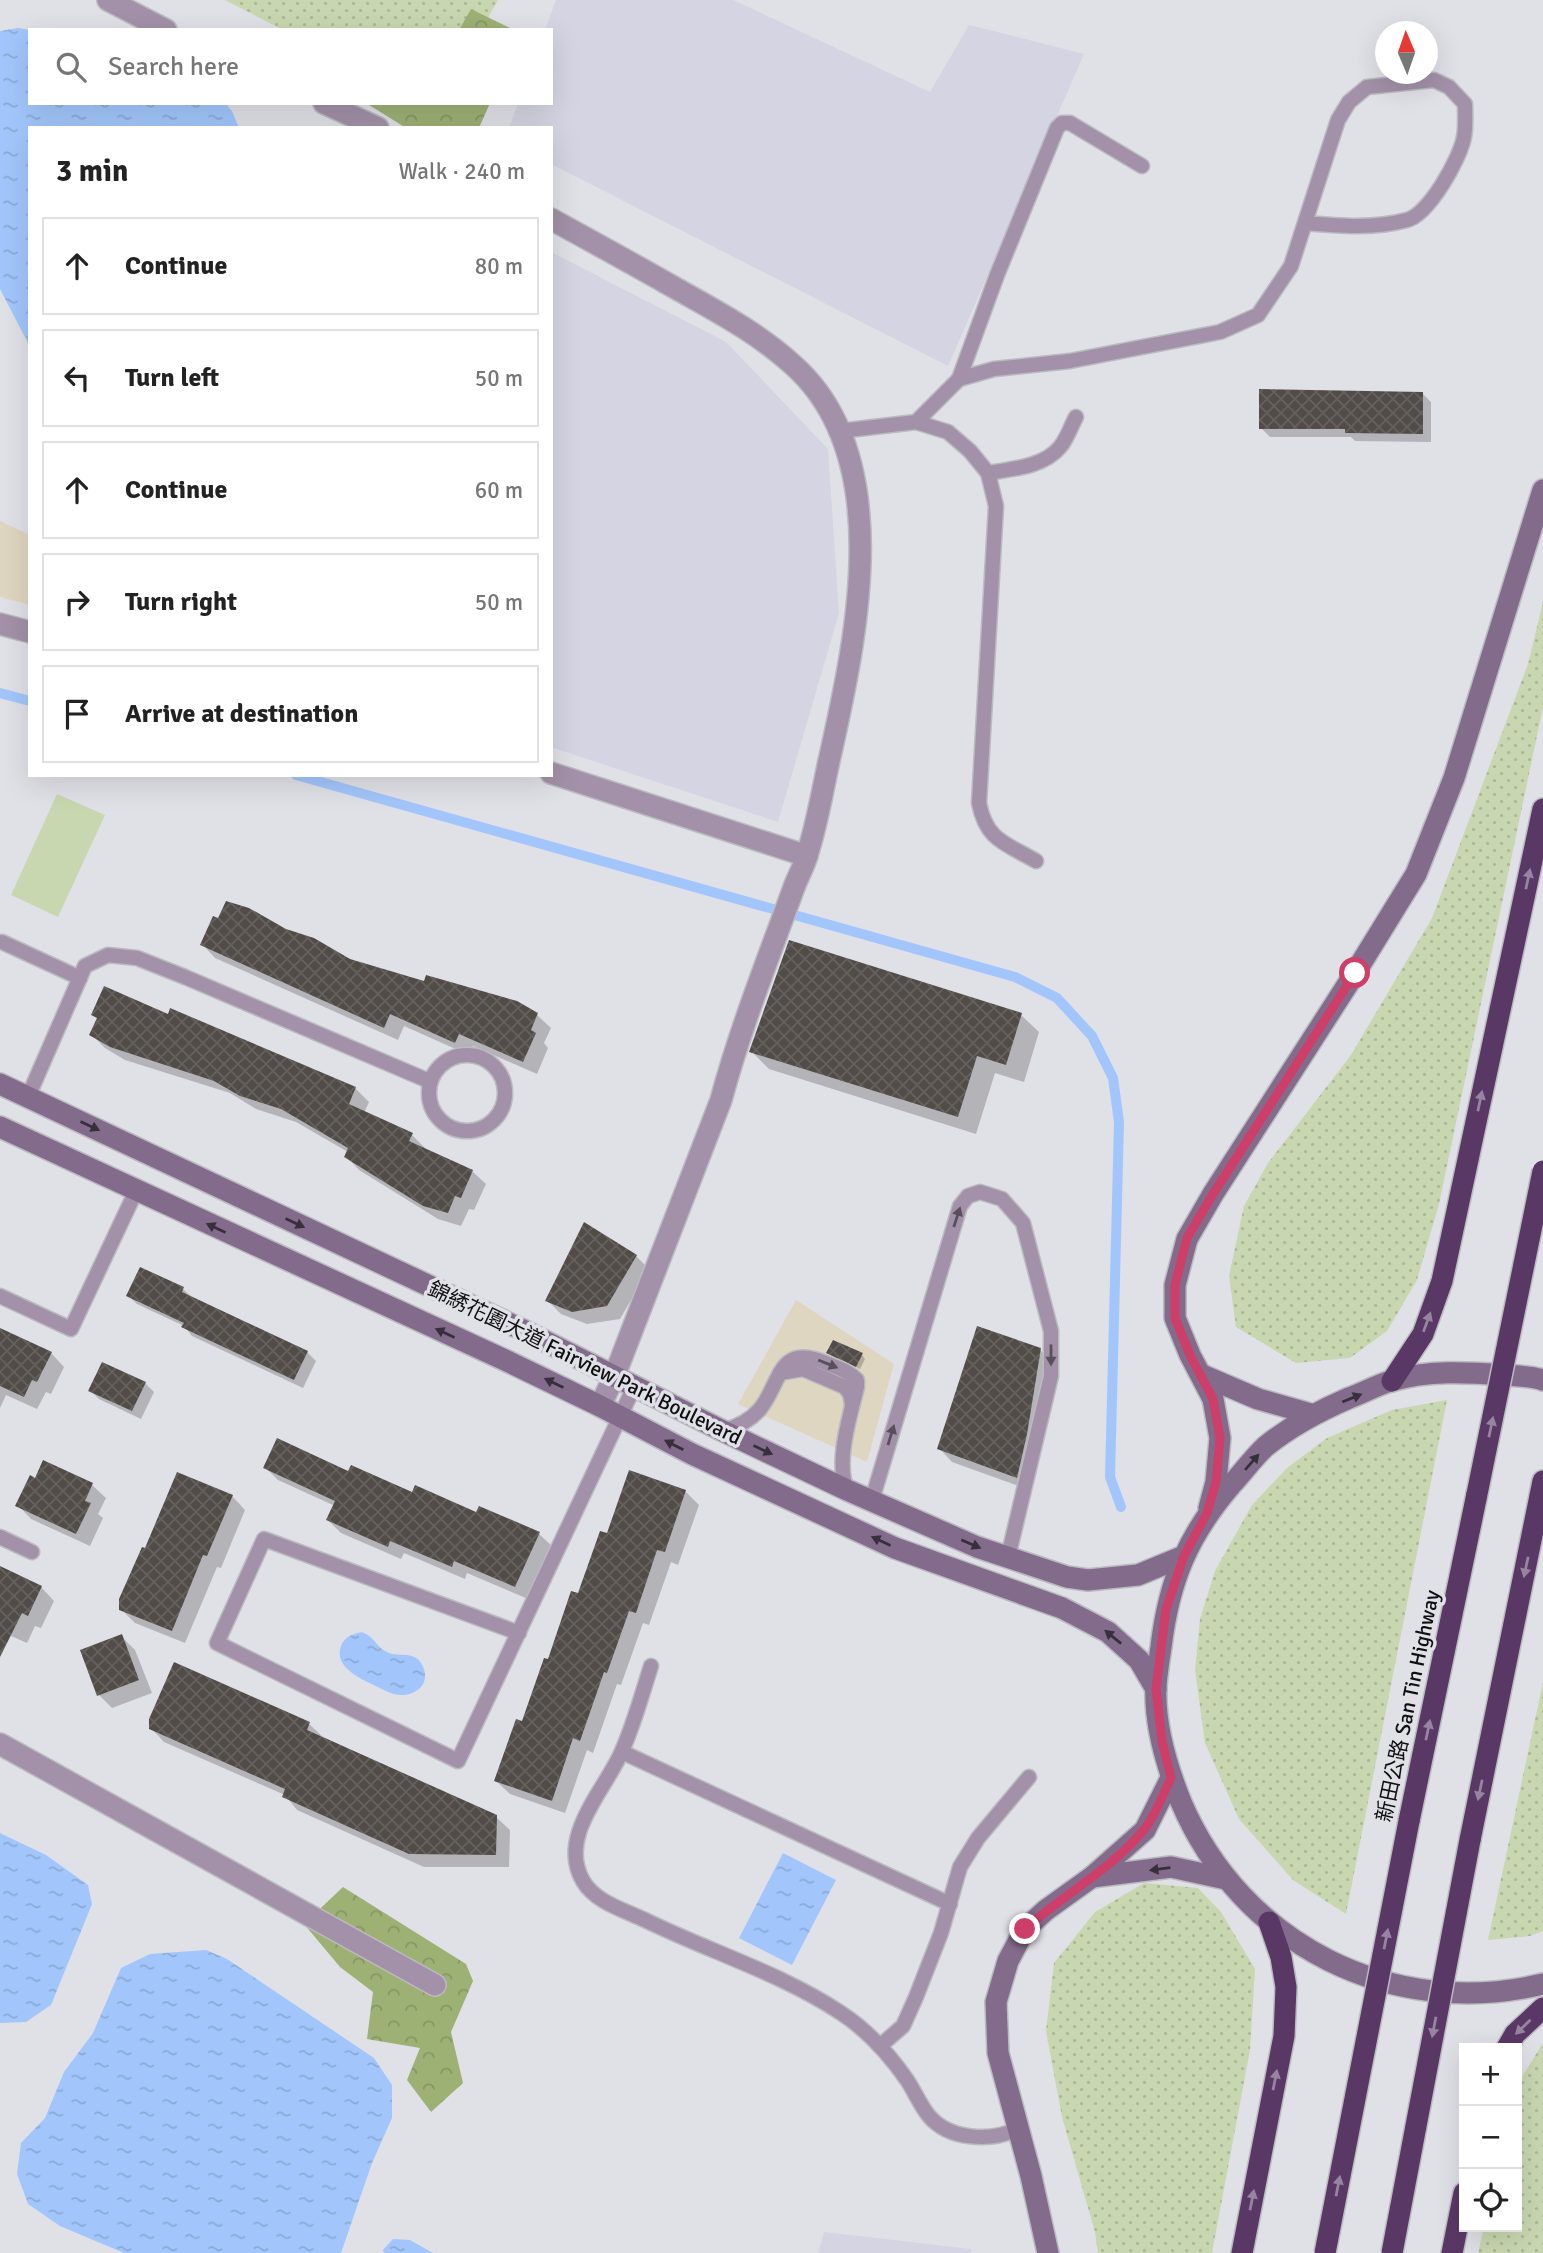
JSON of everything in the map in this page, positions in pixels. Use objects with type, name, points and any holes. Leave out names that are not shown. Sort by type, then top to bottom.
[{"type":"highway","points":[[1392,1381],[1423,1334],[1442,1281],[1543,809]]},
{"type":"highway","name":"新田公路 San Tin Highway","points":[[1325,2253],[1409,1821],[1543,1171]]},
{"type":"highway","points":[[1392,2253],[1470,1840],[1541,1491]]},
{"type":"highway","points":[[1242,2253],[1284,2036],[1286,1987],[1281,1957],[1269,1922]]},
{"type":"highway","points":[[1510,2043],[1515,2034],[1543,2008]]},
{"type":"highway","points":[[1452,2253],[1459,2218]]},
{"type":"main road","points":[[1543,490],[1454,778],[1416,874],[1187,1238],[1175,1285],[1175,1318],[1190,1355],[1213,1399],[1220,1438],[1216,1482],[1207,1513],[1184,1556],[1166,1609],[1156,1689],[1162,1741],[1171,1778],[1194,1831],[1226,1879],[1255,1911],[1269,1922],[1308,1950],[1363,1976],[1442,1993],[1507,1993],[1543,1984]]},
{"type":"main road","name":"錦綉花園大道 Fairview Park Boulevard","points":[[0,1084],[521,1329],[847,1490],[977,1547],[1067,1577],[1088,1580],[1138,1575],[1184,1556]]},
{"type":"main road","name":"錦綉花園大道 Fairview Park Boulevard","points":[[0,1127],[600,1406],[692,1454],[895,1548],[1062,1608],[1108,1632],[1139,1660],[1156,1689]]},
{"type":"main road","points":[[1207,1513],[1265,1447],[1311,1414],[1392,1381],[1455,1371],[1543,1380]]},
{"type":"main road","points":[[1202,1375],[1258,1399],[1311,1414]]},
{"type":"main road","points":[[1048,2253],[1031,2176],[998,2053],[996,2002],[1008,1961],[1025,1929],[1046,1910],[1092,1877],[1144,1830],[1171,1778]]},
{"type":"main road","points":[[1092,1877],[1171,1867],[1226,1879]]},
{"type":"street","points":[[108,0],[162,28]]},
{"type":"street","points":[[328,105],[374,126]]},
{"type":"street","points":[[553,220],[732,320],[793,364],[823,400],[839,431],[850,461],[860,542],[857,613],[843,698],[807,856],[733,1054],[721,1100],[614,1377],[600,1406]]},
{"type":"street","points":[[0,624],[28,631]]},
{"type":"street","points":[[553,775],[807,856]]},
{"type":"street","points":[[0,1744],[435,1985]]},
{"type":"lane","points":[[959,379],[994,369],[1070,361],[1220,332],[1258,315],[1291,266],[1338,120],[1349,102],[1367,87],[1434,80],[1448,87],[1465,104],[1464,138],[1454,161],[1439,192],[1410,220],[1351,227],[1305,223]]},
{"type":"lane","points":[[916,422],[959,379],[997,275],[1057,128],[1062,123],[1070,123],[1142,166]]},
{"type":"lane","points":[[988,473],[1045,459],[1061,447],[1076,417]]},
{"type":"lane","points":[[839,431],[916,422],[948,432],[970,451],[988,473],[996,506],[979,803],[982,821],[990,834],[1036,861]]},
{"type":"lane","points":[[2,942],[80,978]]},
{"type":"lane","points":[[28,1097],[85,966],[108,955],[136,958],[185,976],[429,1081]]},
{"type":"lane","points":[[463,1054],[484,1057],[500,1073],[506,1094],[499,1115],[482,1128],[460,1131],[441,1122],[429,1103],[429,1081],[442,1063],[463,1054]]},
{"type":"lane","points":[[0,1296],[71,1329],[136,1191]]},
{"type":"lane","points":[[872,1500],[960,1206],[968,1196],[980,1192],[1002,1199],[1023,1223],[1051,1331],[1051,1376],[1008,1557]]},
{"type":"lane","points":[[723,1431],[737,1427],[761,1408],[779,1374],[794,1358],[805,1356],[848,1372],[857,1380],[841,1465],[842,1479],[847,1490]]},
{"type":"lane","points":[[519,1633],[264,1539],[217,1643],[458,1761],[519,1633],[634,1387]]},
{"type":"lane","points":[[0,1537],[32,1552]]},
{"type":"lane","points":[[651,1665],[622,1752],[594,1797],[581,1827],[576,1853],[583,1880],[597,1897],[795,1987],[840,2012],[880,2046],[907,2080],[930,2117],[942,2127],[964,2136],[977,2137],[1007,2134],[1017,2129]]},
{"type":"lane","points":[[622,1752],[950,1904]]},
{"type":"lane","points":[[880,2046],[903,2026],[950,1904],[961,1867],[978,1838],[1029,1777]]},
{"type":"shaded area","points":[[556,0],[733,0],[930,92],[969,25],[1084,54],[948,366],[553,165],[553,126],[510,126],[517,105],[553,105],[553,28],[546,28]]},
{"type":"shaded area","points":[[553,253],[726,342],[828,449],[839,613],[778,822],[553,748]]},
{"type":"shaded area","points":[[0,521],[28,534],[28,604],[0,597]]},
{"type":"shaded area","points":[[796,1300],[894,1364],[867,1462],[738,1404]]},
{"type":"shaded area","points":[[824,2232],[971,2249],[971,2253],[818,2253]]},
{"type":"green space","points":[[225,0],[498,0],[482,28],[279,28]]},
{"type":"green space","points":[[471,9],[510,28],[460,28]]},
{"type":"green space","points":[[369,105],[489,105],[480,126],[403,126]]},
{"type":"green space","points":[[1543,602],[1543,707],[1439,1204],[1417,1280],[1387,1331],[1350,1358],[1296,1363],[1236,1327],[1229,1276],[1244,1206],[1268,1163],[1351,1055],[1432,918],[1528,664]]},
{"type":"green space","points":[[57,794],[105,815],[58,917],[11,895]]},
{"type":"green space","points":[[1447,1400],[1346,1914],[1293,1880],[1239,1819],[1205,1743],[1195,1670],[1200,1619],[1215,1571],[1252,1505],[1287,1468],[1327,1438],[1392,1410]]},
{"type":"green space","points":[[1543,1682],[1543,1931],[1530,1936],[1488,1940]]},
{"type":"green space","points":[[1144,1883],[1198,1888],[1221,1912],[1255,1969],[1250,2050],[1212,2253],[1098,2253],[1095,2232],[1062,2117],[1046,2031],[1054,1963],[1095,1912]]},
{"type":"green space","points":[[343,1887],[466,1964],[473,1981],[451,2032],[463,2083],[431,2112],[407,2080],[420,2048],[367,2039],[373,1992],[340,1967],[304,1924]]},
{"type":"green space","points":[[1543,2043],[1543,2253],[1478,2253],[1483,2232],[1522,2232],[1522,2077]]},
{"type":"water","points":[[18,28],[28,30],[28,105],[227,105],[238,126],[28,126],[28,343],[0,289],[0,31]]},
{"type":"water","points":[[362,1632],[387,1652],[410,1655],[418,1659],[425,1672],[422,1686],[410,1694],[394,1694],[362,1679],[347,1668],[342,1662],[341,1646],[347,1638]]},
{"type":"water","points":[[0,1833],[46,1855],[88,1885],[92,1904],[51,2005],[26,2022],[0,2023]]},
{"type":"water","points":[[783,1853],[836,1880],[792,1965],[739,1938]]},
{"type":"water","points":[[206,1950],[227,1959],[374,2058],[392,2085],[392,2118],[372,2163],[341,2253],[124,2253],[60,2226],[28,2204],[17,2174],[21,2143],[45,2118],[64,2072],[93,2033],[121,1968],[150,1954]]},
{"type":"water","points":[[393,2239],[410,2240],[433,2253],[384,2253],[383,2250]]},
{"type":"building","points":[[1259,389],[1423,392],[1423,434],[1345,433],[1345,429],[1259,429]]},
{"type":"building","points":[[226,901],[249,908],[286,929],[314,938],[350,959],[424,981],[426,975],[517,1001],[538,1013],[531,1030],[536,1033],[523,1062],[459,1034],[455,1043],[390,1014],[384,1028],[200,945],[213,916],[218,918]]},
{"type":"building","points":[[789,940],[1022,1013],[1006,1065],[977,1056],[958,1117],[749,1052]]},
{"type":"building","points":[[104,986],[168,1014],[170,1008],[356,1087],[349,1104],[413,1133],[409,1141],[473,1170],[461,1198],[455,1196],[448,1213],[423,1206],[344,1157],[348,1148],[281,1109],[240,1096],[214,1081],[110,1047],[89,1035],[97,1018],[91,1015]]},
{"type":"building","points":[[584,1222],[637,1255],[607,1306],[572,1312],[545,1301]]},
{"type":"building","points":[[140,1267],[184,1287],[182,1292],[308,1351],[294,1380],[181,1327],[184,1323],[126,1296]]},
{"type":"building","points":[[977,1326],[1041,1348],[1017,1478],[937,1449]]},
{"type":"building","points":[[0,1328],[52,1352],[37,1382],[32,1380],[24,1397],[0,1386]]},
{"type":"building","points":[[833,1340],[863,1353],[856,1367],[826,1353]]},
{"type":"building","points":[[102,1362],[146,1382],[132,1411],[88,1391]]},
{"type":"building","points":[[277,1438],[348,1471],[351,1465],[412,1492],[415,1485],[476,1512],[479,1506],[540,1532],[515,1587],[454,1561],[452,1567],[390,1541],[388,1547],[326,1520],[335,1501],[263,1468]]},
{"type":"building","points":[[43,1460],[93,1483],[85,1501],[91,1503],[76,1534],[15,1506],[30,1475],[35,1478]]},
{"type":"building","points":[[629,1470],[686,1490],[665,1552],[657,1550],[636,1613],[629,1611],[580,1741],[573,1738],[552,1801],[494,1781],[516,1719],[522,1721],[544,1658],[548,1659],[571,1591],[578,1593],[600,1531],[607,1533]]},
{"type":"building","points":[[177,1472],[233,1495],[207,1556],[203,1555],[172,1631],[119,1610],[119,1599],[142,1547],[145,1548]]},
{"type":"building","points":[[0,1566],[42,1586],[28,1616],[22,1613],[0,1657]]},
{"type":"building","points":[[122,1634],[139,1680],[97,1696],[80,1650]]},
{"type":"building","points":[[174,1662],[310,1722],[307,1730],[497,1815],[496,1855],[409,1854],[282,1797],[285,1789],[149,1729],[149,1719]]},
{"type":"waterway","points":[[0,693],[28,700]]},
{"type":"waterway","points":[[303,777],[1015,977],[1057,998],[1092,1036],[1113,1078],[1119,1122],[1110,1477],[1121,1507]]},
{"type":"route","points":[[1025,1929],[1046,1910],[1092,1877],[1144,1830],[1171,1778],[1162,1741],[1156,1689],[1166,1609],[1184,1556],[1207,1513],[1216,1482],[1220,1438],[1213,1399],[1190,1355],[1175,1318],[1175,1285],[1187,1238],[1355,973]]}]
